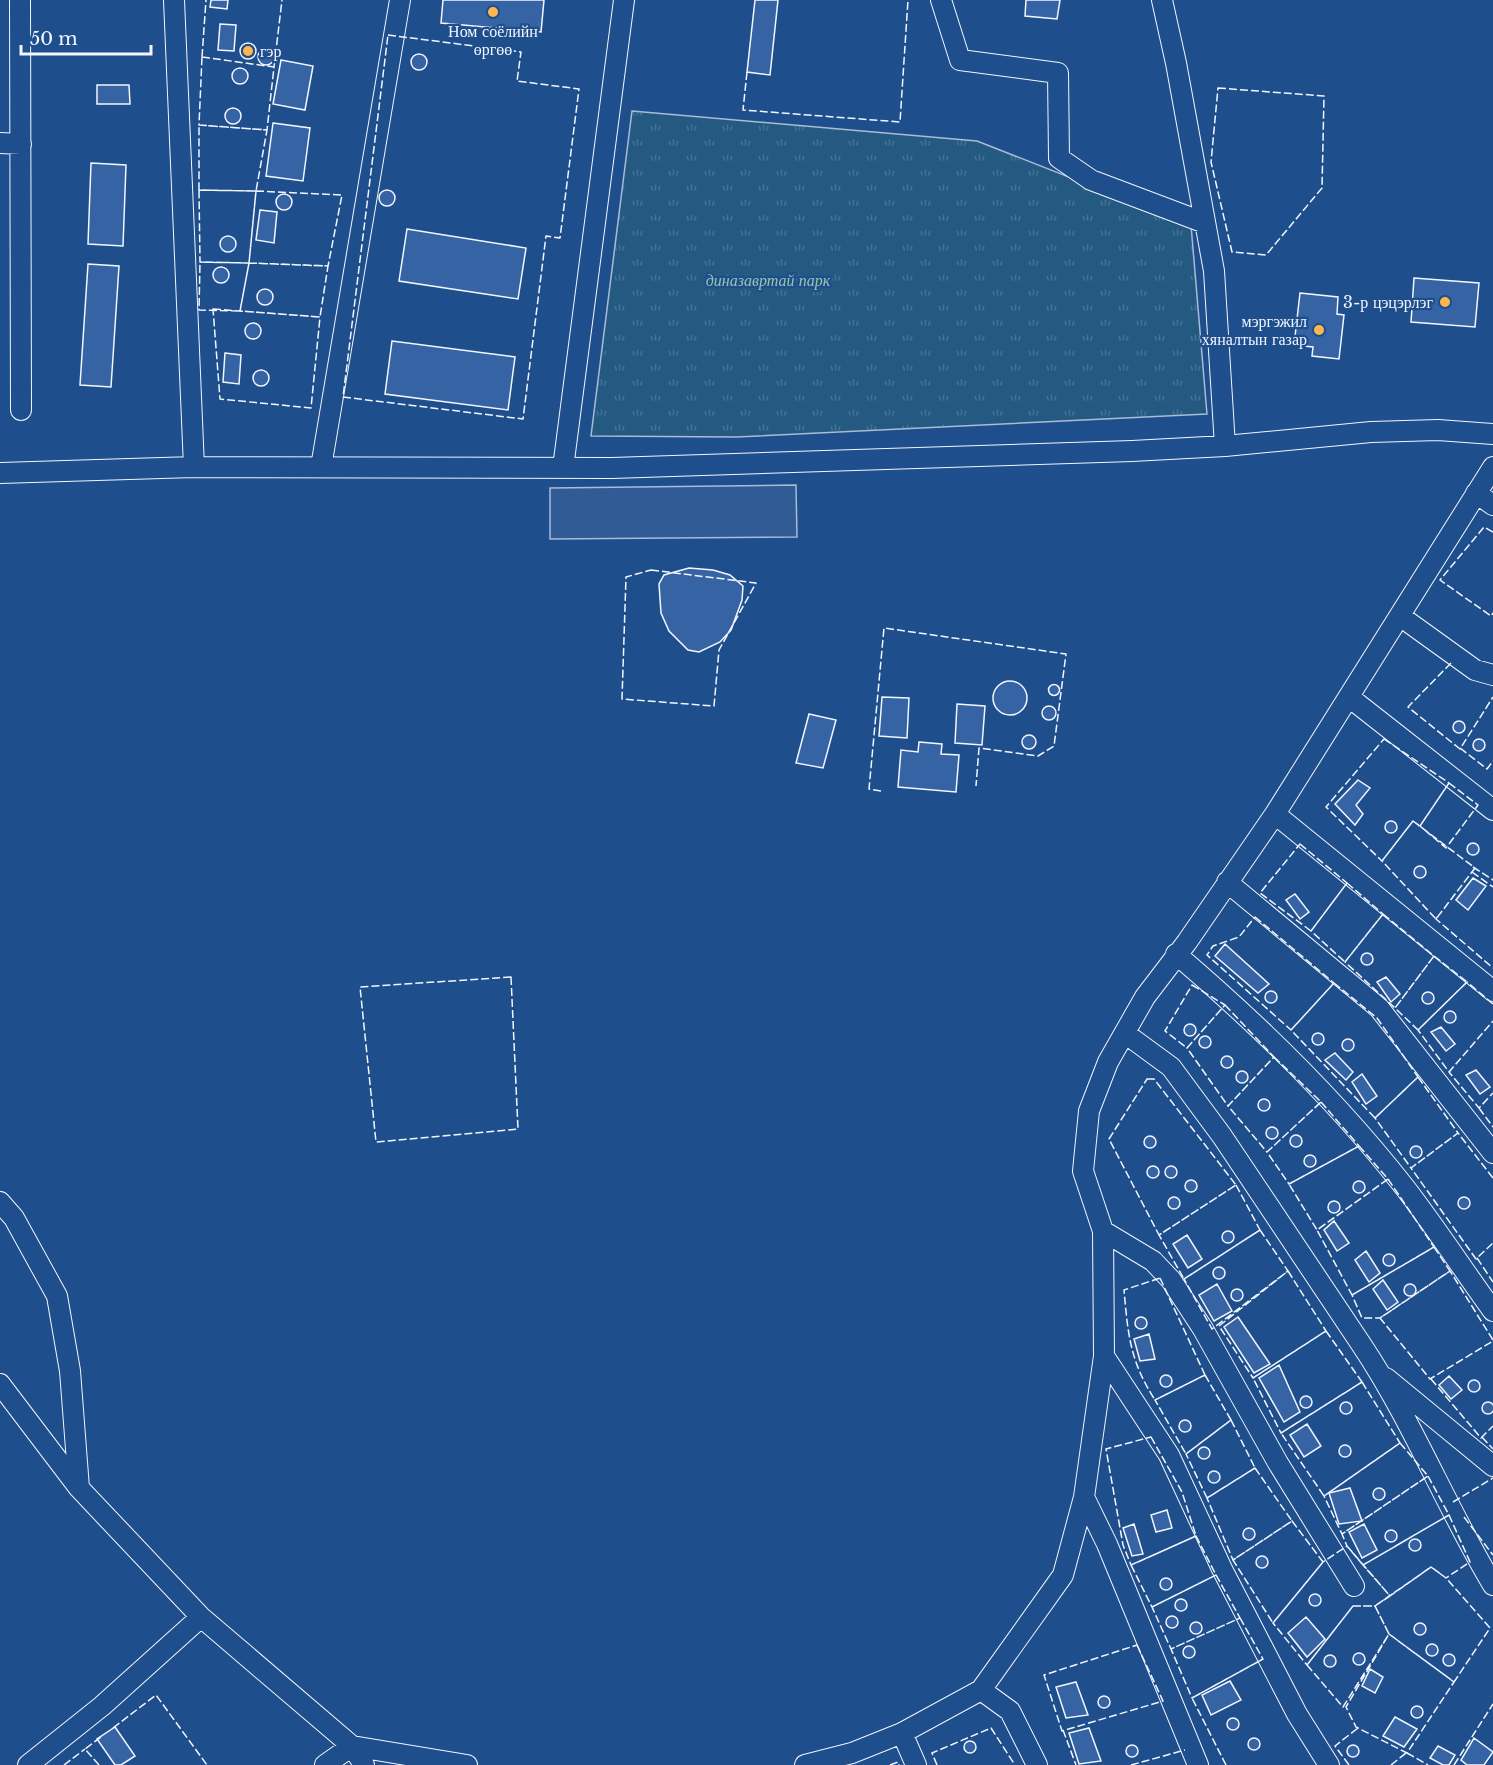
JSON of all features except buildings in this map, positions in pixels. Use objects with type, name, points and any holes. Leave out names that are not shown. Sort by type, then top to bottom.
[{"type":"street","points":[[20,0],[21,410]]},
{"type":"street","points":[[174,0],[194,466]]},
{"type":"street","points":[[321,467],[400,0]]},
{"type":"street","points":[[563,468],[624,0]]},
{"type":"street","points":[[941,0],[960,60],[1058,73],[1059,158],[1090,180],[1205,223]]},
{"type":"street","points":[[1162,0],[1214,271],[1225,446]]},
{"type":"street","points":[[0,143],[21,144]]},
{"type":"street","points":[[0,473],[194,466],[563,468],[1225,446],[1371,432],[1438,430],[1493,434]]},
{"type":"street","points":[[805,1765],[852,1753],[902,1733],[981,1690],[1063,1575],[1084,1497],[1104,1356],[1103,1231],[1083,1171],[1089,1111],[1108,1062],[1145,997],[1176,954],[1188,942],[1275,814],[1493,466]]},
{"type":"street","points":[[1476,493],[1493,505]]},
{"type":"street","points":[[1400,616],[1475,670],[1493,675]]},
{"type":"street","points":[[1349,697],[1493,810]]},
{"type":"street","points":[[1275,814],[1493,992]]},
{"type":"street","points":[[1227,882],[1379,1008],[1493,1153]]},
{"type":"street","points":[[1176,954],[1215,987],[1325,1095],[1405,1188],[1493,1311]]},
{"type":"street","points":[[1126,1034],[1171,1066],[1222,1136],[1381,1374],[1449,1509],[1493,1585]]},
{"type":"street","points":[[0,1202],[14,1218],[57,1296],[70,1371],[80,1488]]},
{"type":"street","points":[[1103,1231],[1153,1261],[1171,1280],[1203,1329],[1278,1463],[1354,1586]]},
{"type":"street","points":[[1104,1356],[1170,1455],[1233,1590],[1297,1714],[1329,1765]]},
{"type":"street","points":[[1381,1374],[1493,1466]]},
{"type":"street","points":[[0,1384],[80,1488],[201,1617],[352,1746],[364,1765]]},
{"type":"street","points":[[1084,1497],[1107,1544],[1198,1765]]},
{"type":"street","points":[[28,1765],[102,1706],[201,1617]]},
{"type":"street","points":[[981,1690],[1010,1711],[1037,1765]]},
{"type":"street","points":[[902,1733],[916,1765]]},
{"type":"street","points":[[325,1765],[352,1746],[467,1765]]},
{"type":"green space","name":"диназавртай парк","points":[[632,111],[977,141],[1191,225],[1207,414],[736,437],[591,436]]},
{"type":"shaded area","points":[[796,485],[797,537],[550,539],[550,488]]},
{"type":"fence","points":[[202,57],[206,0]]},
{"type":"fence","points":[[274,67],[282,0]]},
{"type":"fence","points":[[747,72],[743,110],[900,122],[908,0]]},
{"type":"fence","points":[[388,35],[521,52],[517,81],[579,89],[560,238],[546,236],[523,419],[343,397],[388,35]]},
{"type":"fence","points":[[202,57],[274,67],[267,130],[199,125],[202,57]]},
{"type":"fence","points":[[1218,88],[1324,96],[1322,188],[1266,255],[1232,252],[1211,162],[1218,88]]},
{"type":"fence","points":[[199,125],[267,130],[256,191],[199,190],[199,125]]},
{"type":"fence","points":[[199,190],[256,191],[249,263],[200,262],[199,190]]},
{"type":"fence","points":[[256,191],[342,195],[328,266],[249,263],[256,191]]},
{"type":"fence","points":[[200,262],[249,263],[240,311],[199,310],[200,262]]},
{"type":"fence","points":[[249,263],[328,266],[320,317],[240,311],[249,263]]},
{"type":"fence","points":[[213,309],[320,317],[311,408],[220,399],[213,309]]},
{"type":"fence","points":[[1493,532],[1484,527],[1440,580],[1491,616],[1493,613]]},
{"type":"fence","points":[[651,570],[756,583],[719,650],[714,706],[622,699],[626,577],[651,570]]},
{"type":"fence","points":[[881,791],[869,789],[884,628],[1066,654],[1054,746],[1038,756],[979,748],[976,786]]},
{"type":"fence","points":[[1451,663],[1408,707],[1460,749],[1493,697]]},
{"type":"fence","points":[[1384,739],[1449,783],[1420,826],[1413,821],[1382,861],[1326,807],[1384,739]]},
{"type":"fence","points":[[1460,748],[1487,769],[1493,761]]},
{"type":"fence","points":[[1449,783],[1478,805],[1446,848],[1420,826],[1449,783]]},
{"type":"fence","points":[[1413,821],[1475,868],[1436,919],[1382,861],[1413,821]]},
{"type":"fence","points":[[1300,844],[1347,883],[1311,931],[1260,893],[1300,844]]},
{"type":"fence","points":[[1473,867],[1493,880]]},
{"type":"fence","points":[[1472,872],[1493,887]]},
{"type":"fence","points":[[1347,883],[1383,914],[1345,962],[1311,931],[1347,883]]},
{"type":"fence","points":[[1383,914],[1434,956],[1395,1008],[1345,962],[1383,914]]},
{"type":"fence","points":[[1255,917],[1334,983],[1291,1030],[1207,955],[1213,946],[1239,937],[1255,917]]},
{"type":"fence","points":[[1437,917],[1436,919],[1493,968]]},
{"type":"fence","points":[[1434,956],[1467,982],[1418,1030],[1395,1008],[1434,956]]},
{"type":"fence","points":[[511,977],[518,1129],[376,1142],[360,987],[511,977]]},
{"type":"fence","points":[[1493,1004],[1467,982],[1418,1030],[1449,1072],[1493,1021]]},
{"type":"fence","points":[[1334,983],[1377,1018],[1418,1077],[1375,1118],[1291,1030],[1334,983]]},
{"type":"fence","points":[[1192,985],[1225,1005],[1187,1048],[1165,1031],[1192,985]]},
{"type":"fence","points":[[1225,1005],[1274,1057],[1228,1106],[1187,1048],[1225,1005]]},
{"type":"fence","points":[[1274,1057],[1321,1102],[1267,1152],[1228,1106],[1274,1057]]},
{"type":"fence","points":[[1451,1070],[1449,1072],[1479,1108],[1493,1093]]},
{"type":"fence","points":[[1418,1077],[1458,1133],[1411,1168],[1375,1118],[1418,1077]]},
{"type":"fence","points":[[1147,1079],[1154,1079],[1236,1185],[1159,1235],[1109,1139],[1147,1079]]},
{"type":"fence","points":[[1321,1102],[1359,1146],[1289,1184],[1267,1152],[1321,1102]]},
{"type":"fence","points":[[1479,1108],[1493,1127]]},
{"type":"fence","points":[[1493,1178],[1458,1133],[1411,1168],[1476,1259],[1493,1243]]},
{"type":"fence","points":[[1359,1146],[1388,1179],[1317,1230],[1289,1184],[1359,1146]]},
{"type":"fence","points":[[1388,1179],[1434,1247],[1352,1295],[1317,1230],[1388,1179]]},
{"type":"fence","points":[[1236,1185],[1260,1230],[1184,1279],[1159,1235],[1236,1185]]},
{"type":"fence","points":[[1260,1230],[1288,1271],[1212,1329],[1184,1279],[1260,1230]]},
{"type":"fence","points":[[1434,1247],[1450,1271],[1380,1318],[1362,1318],[1352,1295],[1434,1247]]},
{"type":"fence","points":[[1477,1258],[1493,1282]]},
{"type":"fence","points":[[1288,1271],[1326,1331],[1253,1378],[1219,1326],[1288,1271]]},
{"type":"fence","points":[[1493,1340],[1450,1271],[1380,1318],[1430,1379],[1493,1341]]},
{"type":"fence","points":[[1160,1278],[1205,1375],[1155,1400],[1135,1360],[1127,1321],[1124,1290],[1160,1278]]},
{"type":"fence","points":[[1326,1331],[1362,1382],[1281,1433],[1253,1378],[1326,1331]]},
{"type":"fence","points":[[1205,1375],[1231,1420],[1186,1454],[1155,1400],[1205,1375]]},
{"type":"fence","points":[[1431,1379],[1481,1438],[1493,1426]]},
{"type":"fence","points":[[1362,1382],[1400,1443],[1324,1496],[1281,1433],[1362,1382]]},
{"type":"fence","points":[[1231,1420],[1255,1468],[1207,1498],[1186,1454],[1231,1420]]},
{"type":"fence","points":[[1151,1437],[1182,1492],[1196,1536],[1131,1565],[1123,1545],[1106,1449],[1151,1437]]},
{"type":"fence","points":[[1482,1437],[1493,1449]]},
{"type":"fence","points":[[1400,1443],[1428,1476],[1342,1534],[1324,1496],[1400,1443]]},
{"type":"fence","points":[[1255,1468],[1292,1521],[1233,1560],[1207,1498],[1255,1468]]},
{"type":"fence","points":[[1428,1476],[1449,1515],[1363,1565],[1347,1546],[1342,1534],[1428,1476]]},
{"type":"fence","points":[[1453,1502],[1493,1478]]},
{"type":"fence","points":[[1449,1515],[1470,1562],[1446,1578],[1431,1567],[1390,1596],[1363,1565],[1449,1515]]},
{"type":"fence","points":[[1464,1517],[1493,1555]]},
{"type":"fence","points":[[1292,1521],[1323,1562],[1273,1623],[1233,1560],[1292,1521]]},
{"type":"fence","points":[[1196,1536],[1216,1575],[1152,1607],[1131,1565],[1196,1536]]},
{"type":"fence","points":[[1347,1546],[1390,1596],[1375,1606],[1353,1606],[1307,1665],[1273,1623],[1323,1562],[1347,1546]]},
{"type":"fence","points":[[1431,1567],[1446,1578],[1490,1628],[1454,1682],[1389,1634],[1375,1606],[1431,1567]]},
{"type":"fence","points":[[1216,1575],[1240,1618],[1171,1649],[1152,1607],[1216,1575]]},
{"type":"fence","points":[[1353,1606],[1375,1606],[1389,1634],[1343,1707],[1307,1665],[1353,1606]]},
{"type":"fence","points":[[1240,1618],[1263,1659],[1192,1698],[1171,1649],[1240,1618]]},
{"type":"fence","points":[[1389,1634],[1454,1682],[1407,1753],[1356,1727],[1346,1707],[1389,1634]]},
{"type":"fence","points":[[1137,1645],[1163,1701],[1062,1731],[1044,1675],[1137,1645]]},
{"type":"fence","points":[[1226,1765],[1192,1698],[1263,1659]]},
{"type":"fence","points":[[113,1728],[156,1695],[207,1765]]},
{"type":"fence","points":[[1454,1765],[1493,1704]]},
{"type":"fence","points":[[937,1765],[932,1753],[991,1728],[1015,1765]]},
{"type":"fence","points":[[1349,1765],[1335,1746],[1358,1728]]},
{"type":"fence","points":[[1063,1730],[1076,1765]]},
{"type":"fence","points":[[99,1765],[85,1749],[101,1737]]},
{"type":"fence","points":[[64,1765],[85,1749]]},
{"type":"fence","points":[[1131,1765],[1185,1750]]},
{"type":"fence","points":[[1391,1765],[1406,1753]]},
{"type":"fence","points":[[1407,1753],[1428,1765]]},
{"type":"fence","points":[[890,1765],[898,1762],[899,1765]]},
{"type":"place","name":"Ном соёлийн өргөө","points":[[493,12]]},
{"type":"place","name":"гэр","points":[[248,51]]},
{"type":"place","name":"3-р цэцэрлэг","points":[[1445,302]]},
{"type":"place","name":"мэргэжил хяналтын газар","points":[[1319,330]]}]
